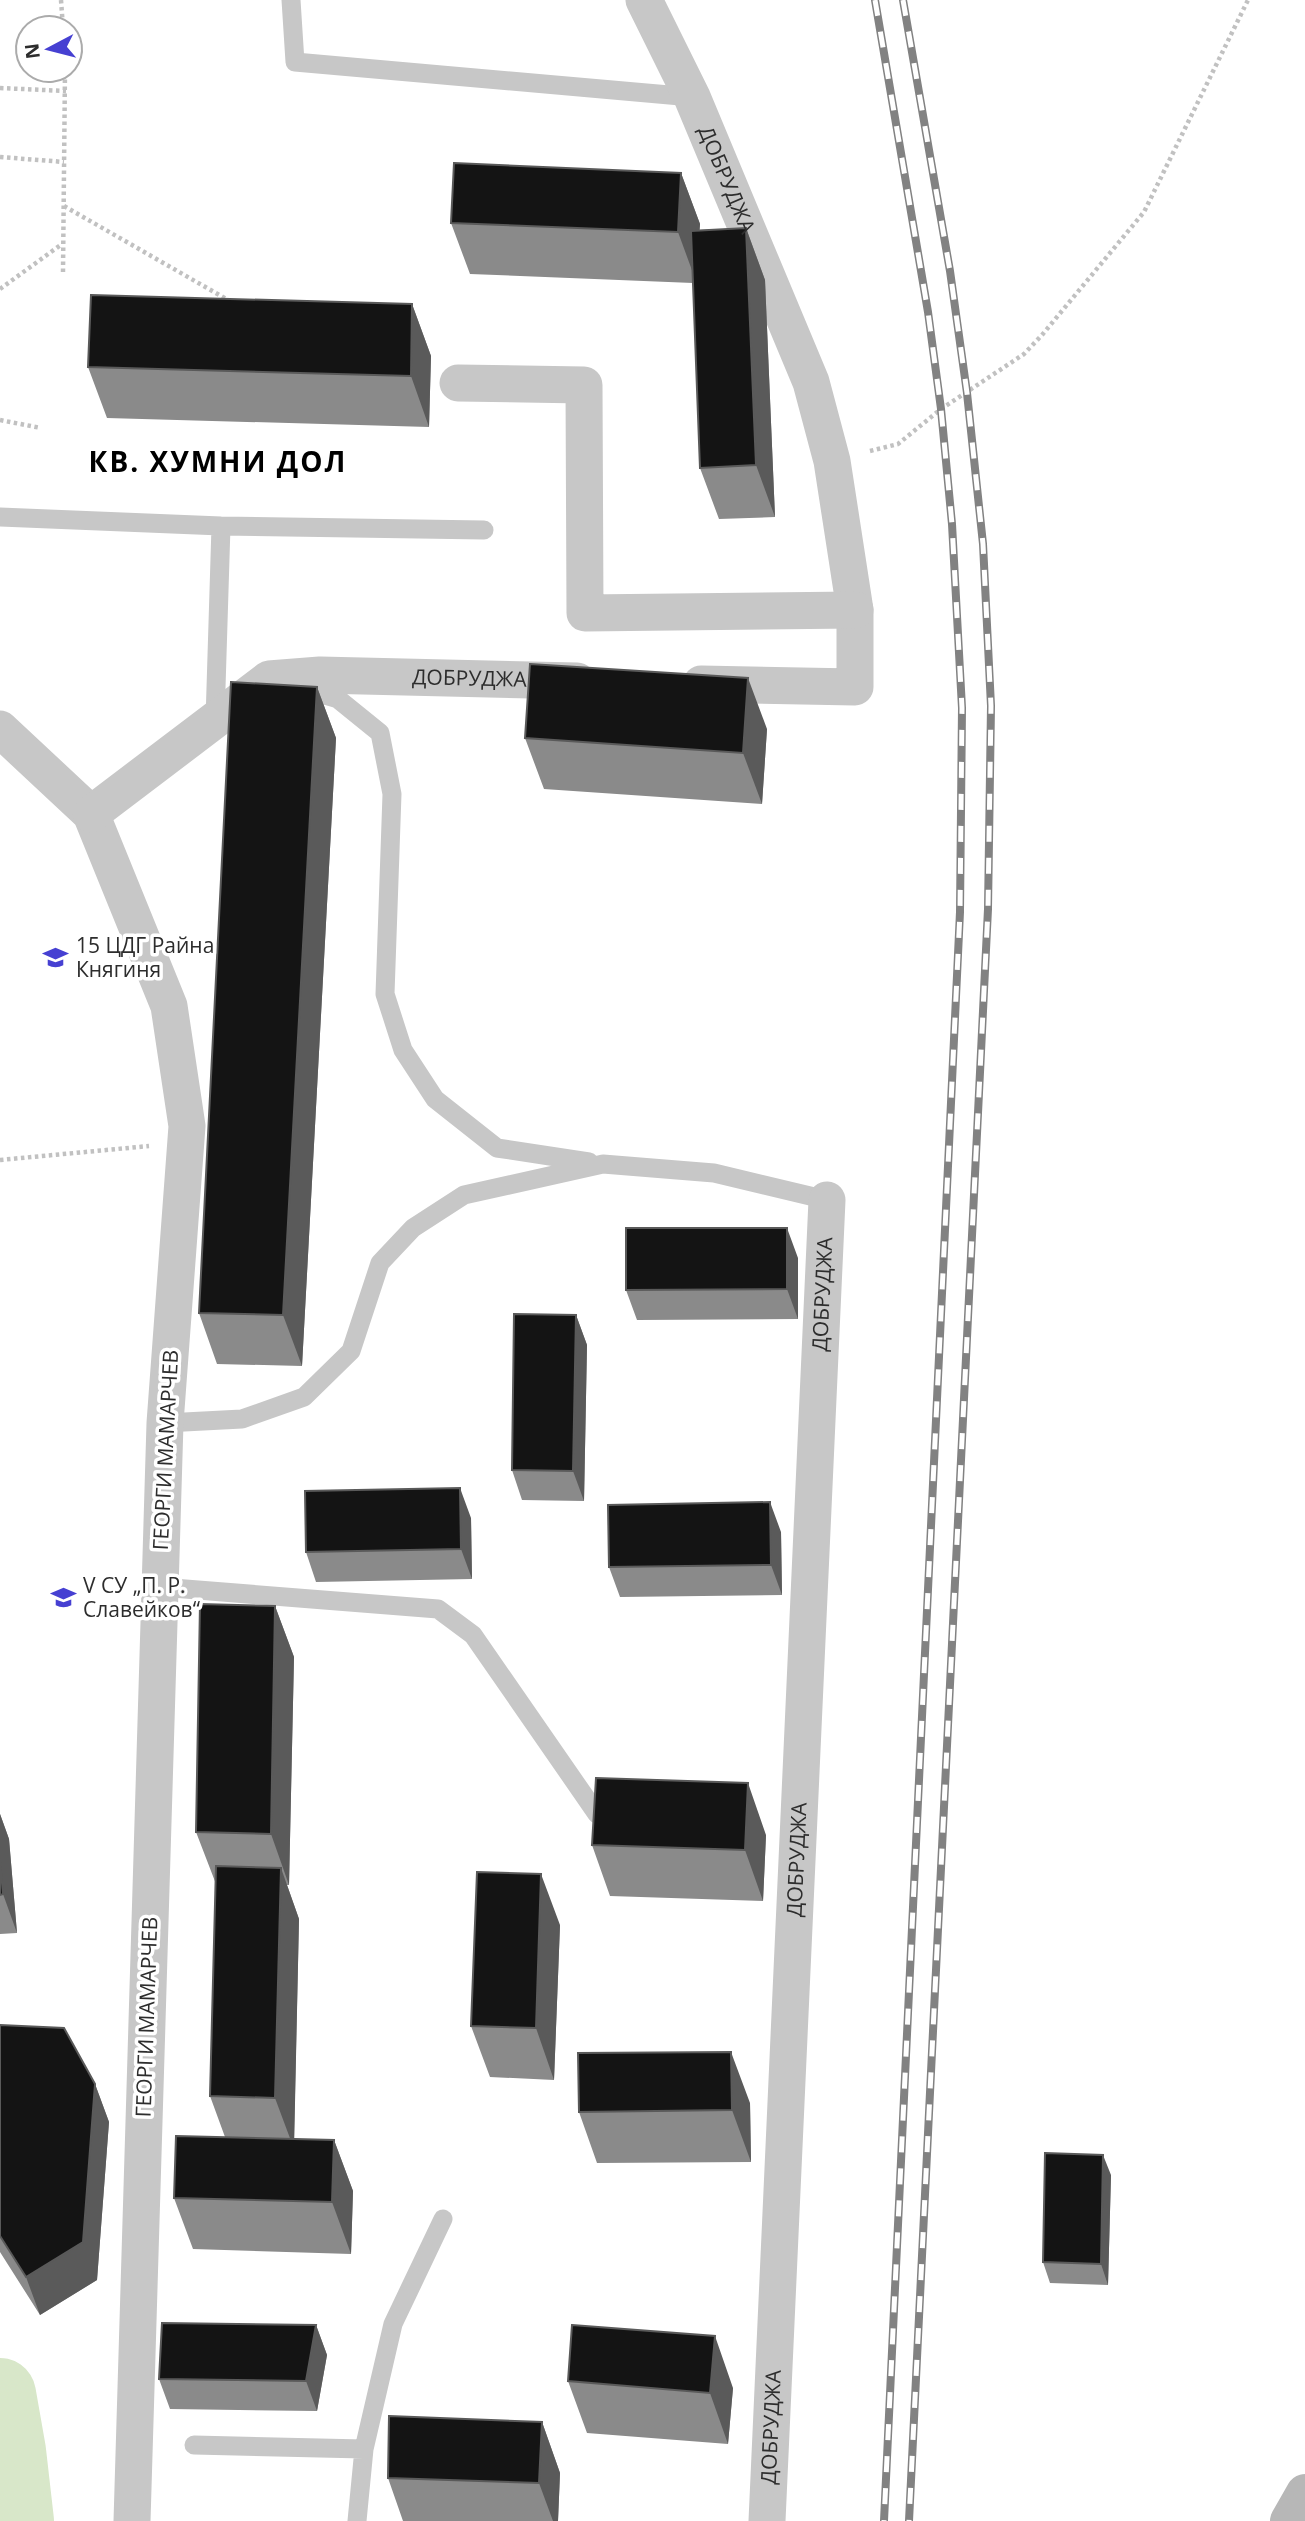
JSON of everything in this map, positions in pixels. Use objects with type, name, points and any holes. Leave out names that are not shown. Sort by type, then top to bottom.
[{"type":"main road","points":[[1289,2521],[1305,2493]]},
{"type":"street","name":"ДОБРУДЖА","points":[[644,0],[692,97],[811,382],[832,461],[855,610],[855,687],[664,683]]},
{"type":"street","points":[[458,383],[584,385],[585,613],[855,610]]},
{"type":"street","name":"ДОБРУДЖА","points":[[269,679],[320,675],[609,682]]},
{"type":"street","points":[[91,814],[269,679]]},
{"type":"street","name":"ГЕОРГИ МАМАРЧЕВ","points":[[0,729],[91,814],[169,1006],[187,1126],[165,1423],[132,2521]]},
{"type":"street","name":"ДОБРУДЖА","points":[[767,2521],[827,1200]]},
{"type":"lane","points":[[290,0],[295,62],[692,97]]},
{"type":"lane","points":[[0,517],[221,526],[484,530]]},
{"type":"lane","points":[[215,720],[221,526]]},
{"type":"lane","points":[[269,679],[338,699],[380,733],[392,794],[385,994],[404,1050],[435,1099],[497,1148],[603,1164],[714,1173],[827,1200]]},
{"type":"lane","points":[[165,1423],[242,1419],[304,1397],[351,1351],[380,1263],[413,1228],[464,1195],[603,1164]]},
{"type":"lane","points":[[160,1587],[438,1609],[473,1636],[597,1814]]},
{"type":"lane","points":[[357,2521],[365,2449],[393,2324],[443,2219]]},
{"type":"lane","points":[[194,2445],[365,2449]]},
{"type":"path","points":[[832,461],[898,444],[941,409],[1024,355],[1144,212],[1248,0]]},
{"type":"path","points":[[63,272],[66,84]]},
{"type":"path","points":[[0,88],[66,91]]},
{"type":"path","points":[[0,157],[64,162]]},
{"type":"path","points":[[64,206],[236,305]]},
{"type":"path","points":[[0,289],[62,244]]},
{"type":"path","points":[[0,419],[41,428]]},
{"type":"path","points":[[0,1160],[186,1143]]},
{"type":"building","points":[[454,163],[681,173],[678,232],[451,223]]},
{"type":"building","points":[[746,228],[756,465],[700,468],[691,231]]},
{"type":"building","points":[[91,295],[412,304],[411,376],[88,367]]},
{"type":"building","points":[[530,664],[748,678],[743,753],[525,738]]},
{"type":"building","points":[[231,682],[317,687],[283,1315],[199,1313]]},
{"type":"building","points":[[626,1228],[787,1228],[787,1289],[626,1290]]},
{"type":"building","points":[[514,1314],[576,1315],[573,1471],[512,1470]]},
{"type":"building","points":[[460,1488],[461,1549],[306,1552],[305,1491]]},
{"type":"building","points":[[770,1502],[771,1565],[609,1567],[608,1505]]},
{"type":"building","points":[[200,1604],[275,1606],[271,1834],[196,1832]]},
{"type":"building","points":[[596,1778],[748,1783],[745,1850],[592,1845]]},
{"type":"building","points":[[0,1861],[3,1894],[0,1895]]},
{"type":"building","points":[[216,1866],[281,1868],[275,2098],[210,2096]]},
{"type":"building","points":[[477,1872],[541,1874],[536,2028],[471,2026]]},
{"type":"building","points":[[0,2025],[64,2028],[95,2084],[83,2242],[26,2277],[0,2236]]},
{"type":"building","points":[[731,2052],[732,2110],[579,2112],[578,2053]]},
{"type":"building","points":[[176,2136],[334,2140],[332,2202],[174,2198]]},
{"type":"building","points":[[1045,2153],[1103,2155],[1101,2264],[1043,2262]]},
{"type":"building","points":[[162,2323],[316,2325],[306,2381],[159,2379]]},
{"type":"building","points":[[572,2325],[715,2336],[710,2393],[568,2381]]},
{"type":"building","points":[[389,2416],[542,2422],[539,2483],[388,2478]]},
{"type":"waterway","points":[[0,2394],[18,2521]]},
{"type":"railway","points":[[875,0],[928,312],[941,409],[952,524],[962,708],[960,912],[884,2521]]},
{"type":"railway","points":[[903,0],[950,271],[967,393],[983,544],[991,706],[988,909],[909,2521]]},
{"type":"place","name":"15 ЦДГ Райна Княгиня","points":[[56,958]]},
{"type":"place","name":"V СУ „П. Р. Славейков“","points":[[63,1598]]},
{"type":"district","name":"КВ. ХУМНИ ДОЛ","points":[[218,462]]}]
